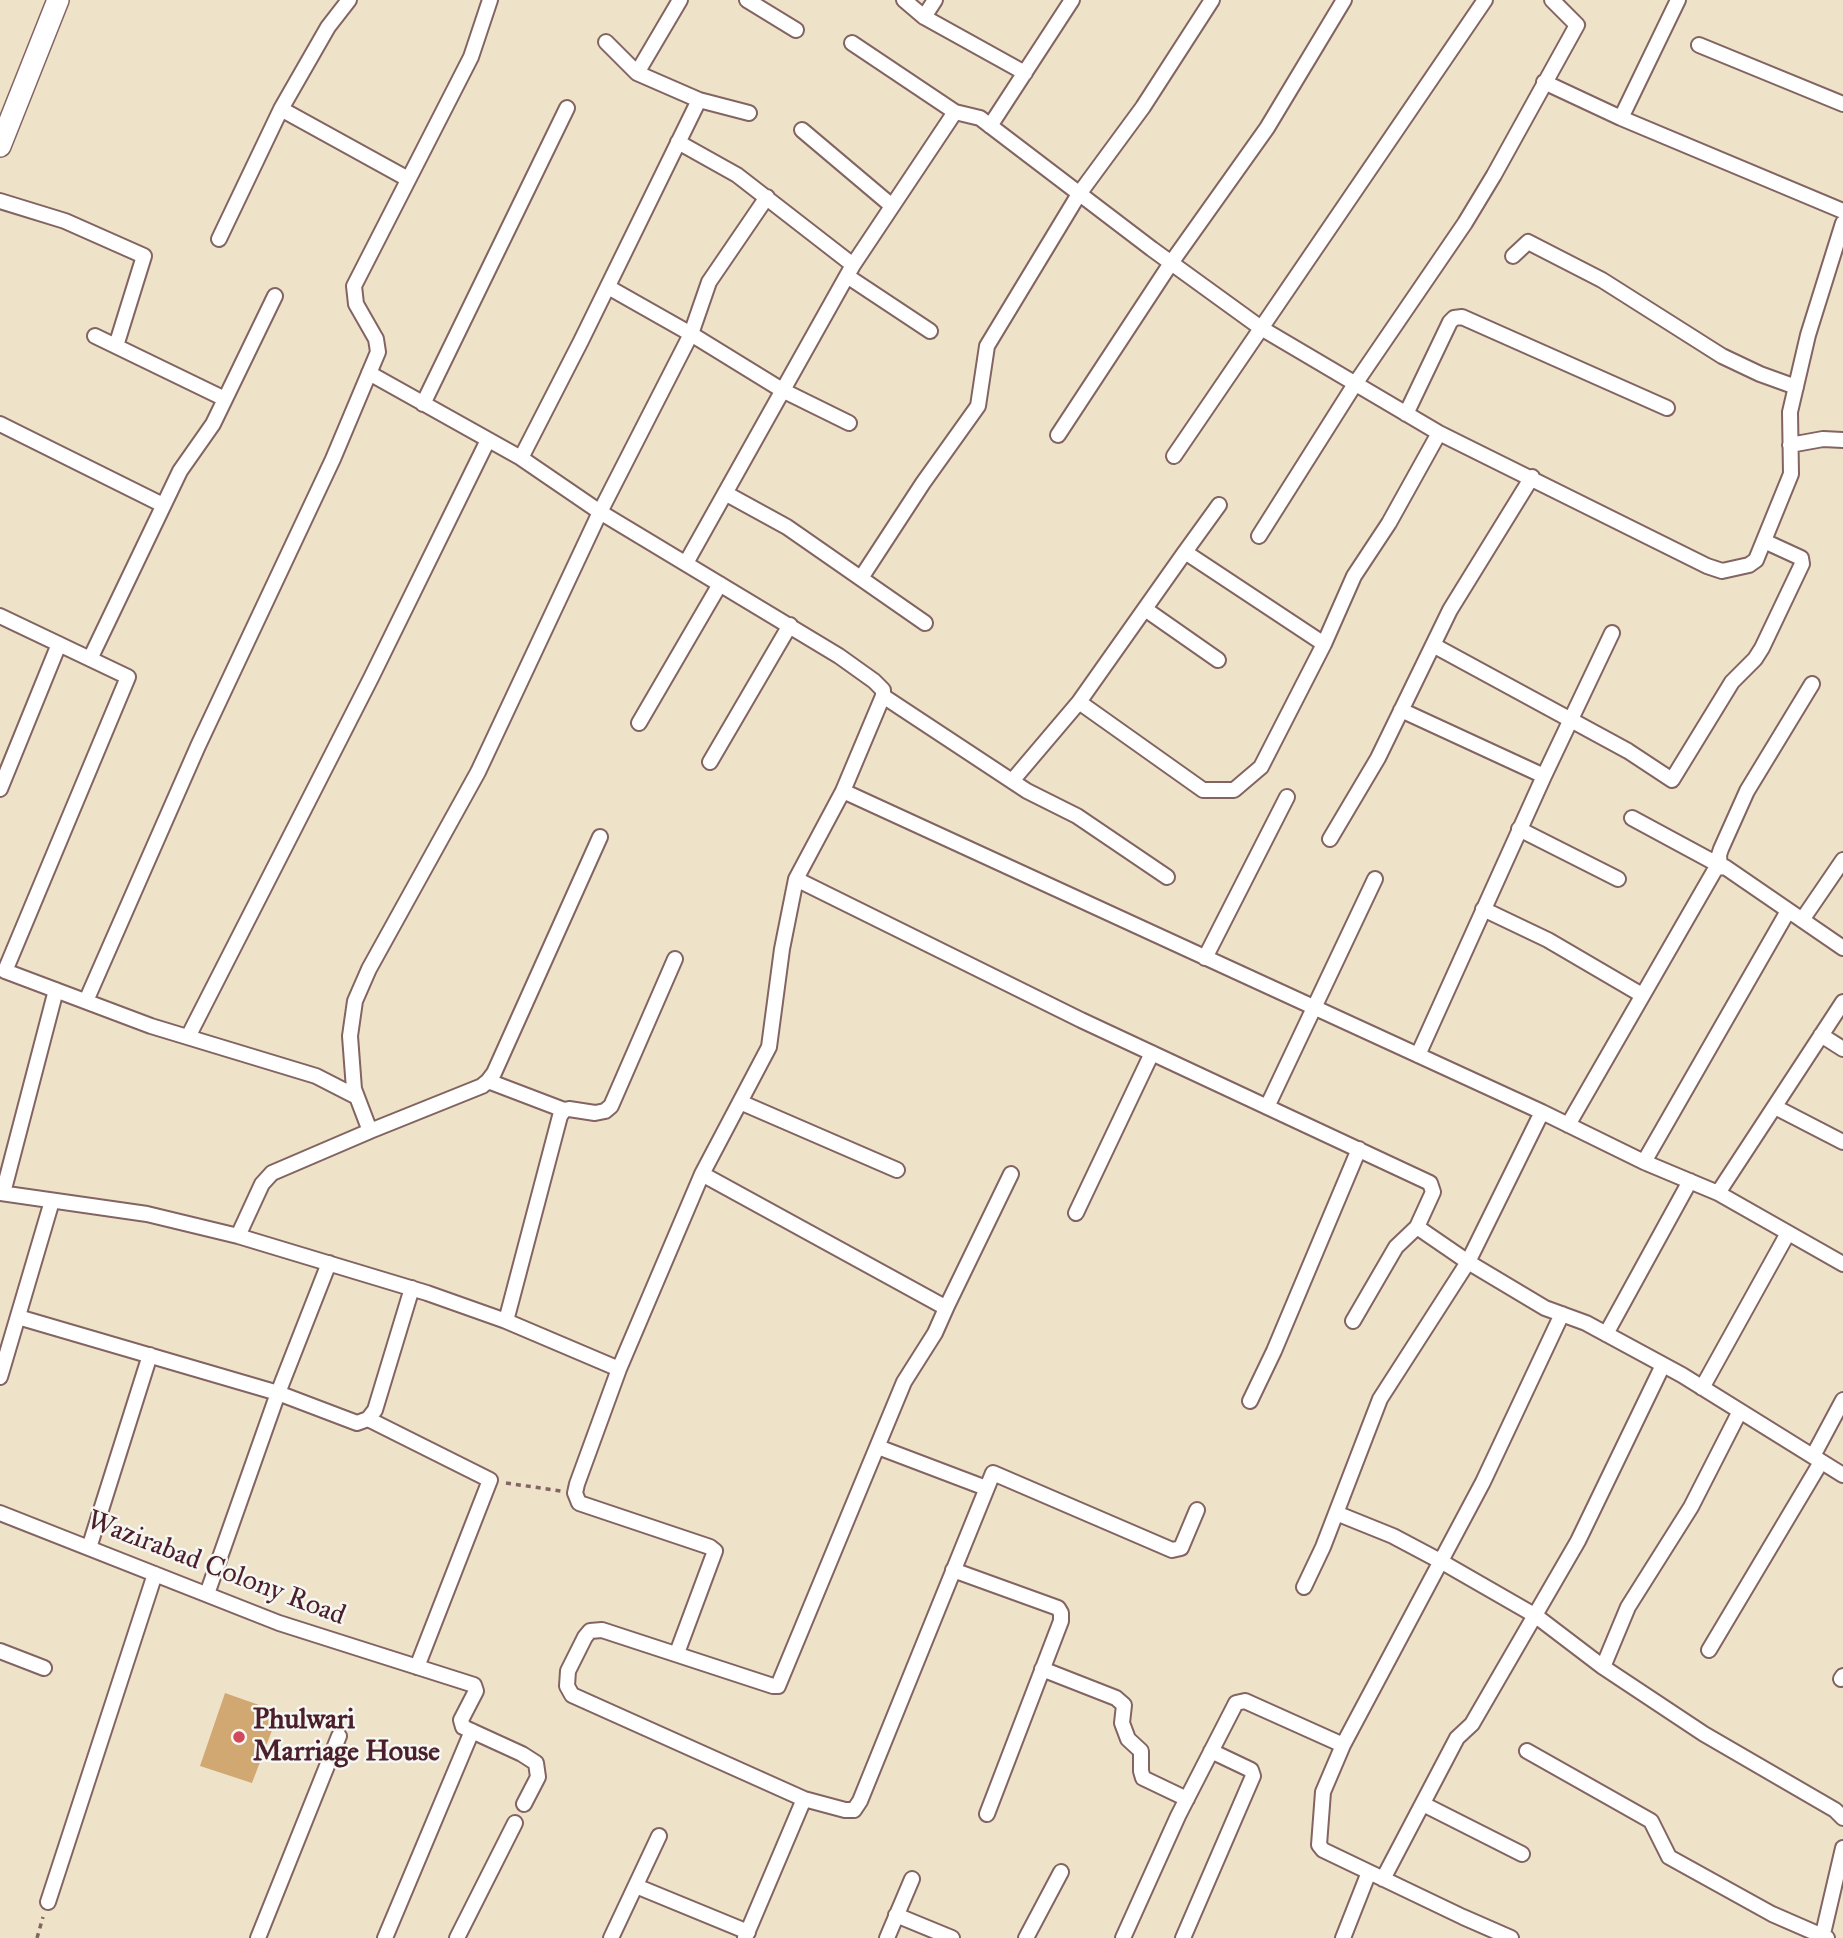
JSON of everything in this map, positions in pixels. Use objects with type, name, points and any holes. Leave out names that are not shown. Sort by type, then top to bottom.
[{"type":"street","points":[[0,146],[58,0]]},
{"type":"street","points":[[219,239],[281,109],[328,27],[349,0]]},
{"type":"street","points":[[86,1001],[198,746],[333,459],[378,352],[376,339],[356,304],[354,286],[471,57],[490,0]]},
{"type":"street","points":[[637,73],[680,0]]},
{"type":"street","points":[[747,0],[796,30]]},
{"type":"street","points":[[904,0],[924,17],[1025,73]]},
{"type":"street","points":[[924,17],[935,0]]},
{"type":"street","points":[[990,127],[1072,0]]},
{"type":"street","points":[[861,578],[923,483],[978,406],[987,346],[1079,194],[1143,107],[1212,0]]},
{"type":"street","points":[[1058,435],[1171,263],[1267,128],[1344,0]]},
{"type":"street","points":[[1174,456],[1485,0]]},
{"type":"street","points":[[1259,536],[1355,384],[1494,176],[1577,24],[1552,0]]},
{"type":"street","points":[[1621,118],[1678,0]]},
{"type":"street","points":[[606,41],[637,73],[699,100],[749,113]]},
{"type":"street","points":[[852,43],[955,112],[980,118],[1261,328],[1439,433],[1707,566],[1723,571],[1749,565],[1756,560],[1791,474],[1790,412],[1808,335],[1843,223]]},
{"type":"street","points":[[1699,44],[1843,104]]},
{"type":"street","points":[[1544,82],[1621,118],[1843,211]]},
{"type":"street","points":[[521,458],[699,100]]},
{"type":"street","points":[[423,404],[567,108]]},
{"type":"street","points":[[281,109],[408,179]]},
{"type":"street","points":[[685,563],[850,271],[955,112]]},
{"type":"street","points":[[803,130],[892,206]]},
{"type":"street","points":[[678,142],[737,175],[767,197],[850,271],[930,331]]},
{"type":"street","points":[[370,1131],[354,1089],[350,1035],[355,1001],[369,969],[478,772],[600,512],[691,334],[709,282],[767,197]]},
{"type":"street","points":[[0,201],[65,221],[144,256],[116,346]]},
{"type":"street","points":[[1513,256],[1528,242],[1602,280],[1722,356],[1796,387]]},
{"type":"street","points":[[608,287],[782,390],[849,423]]},
{"type":"street","points":[[90,659],[180,471],[213,424],[275,296]]},
{"type":"street","points":[[1406,414],[1450,322],[1454,318],[1462,317],[1667,408]]},
{"type":"street","points":[[95,336],[225,399]]},
{"type":"street","points":[[369,373],[521,458],[600,512],[790,625],[874,681],[883,690],[883,696],[843,791],[796,879],[782,949],[769,1047],[702,1174],[619,1368],[576,1484],[575,1493],[579,1503],[710,1547],[715,1551],[677,1653]]},
{"type":"street","points":[[0,424],[163,505]]},
{"type":"street","points":[[1079,702],[1203,790],[1234,790],[1261,767],[1324,644],[1354,576],[1389,523],[1439,433]]},
{"type":"street","points":[[1790,445],[1823,439],[1843,440]]},
{"type":"street","points":[[188,1037],[371,678],[488,440]]},
{"type":"street","points":[[1330,839],[1378,758],[1450,610],[1532,477]]},
{"type":"street","points":[[725,493],[787,527],[925,623]]},
{"type":"street","points":[[1012,781],[1079,702],[1219,505]]},
{"type":"street","points":[[1433,645],[1628,751],[1672,780],[1732,682],[1762,648],[1802,564],[1801,558],[1764,541]]},
{"type":"street","points":[[1185,552],[1324,644]]},
{"type":"street","points":[[639,723],[720,584]]},
{"type":"street","points":[[1145,610],[1218,660]]},
{"type":"street","points":[[0,616],[128,677],[127,685],[2,971],[188,1037],[316,1076],[357,1097]]},
{"type":"street","points":[[710,762],[790,625]]},
{"type":"street","points":[[1418,1055],[1519,829],[1612,633]]},
{"type":"street","points":[[0,789],[59,644]]},
{"type":"street","points":[[1568,1125],[1718,867],[1721,849],[1747,791],[1812,684]]},
{"type":"street","points":[[883,696],[1012,781],[1077,816],[1167,877]]},
{"type":"street","points":[[1401,710],[1544,776]]},
{"type":"street","points":[[843,791],[1542,1112],[1644,1162],[1718,1193],[1843,1264]]},
{"type":"street","points":[[1205,958],[1287,797]]},
{"type":"street","points":[[1632,818],[1718,867],[1724,867],[1843,948]]},
{"type":"street","points":[[1519,829],[1618,879]]},
{"type":"street","points":[[238,1236],[262,1184],[272,1173],[482,1086],[488,1081],[494,1073],[600,837]]},
{"type":"street","points":[[1802,920],[1843,860]]},
{"type":"street","points":[[796,879],[1152,1053],[1430,1183],[1433,1192],[1417,1227],[1396,1247],[1353,1321]]},
{"type":"street","points":[[1267,1107],[1374,879]]},
{"type":"street","points":[[1483,909],[1548,940],[1643,995]]},
{"type":"street","points":[[1644,1162],[1788,911]]},
{"type":"street","points":[[488,1081],[564,1110],[595,1113],[604,1111],[611,1106],[675,959]]},
{"type":"street","points":[[56,990],[1,1193],[147,1214],[238,1236],[412,1288],[506,1321],[619,1368]]},
{"type":"street","points":[[1718,1193],[1843,1002]]},
{"type":"street","points":[[1821,1035],[1843,1049]]},
{"type":"street","points":[[1076,1213],[1152,1053]]},
{"type":"street","points":[[740,1102],[897,1170]]},
{"type":"street","points":[[1775,1107],[1843,1142]]},
{"type":"street","points":[[506,1321],[560,1115],[564,1110]]},
{"type":"street","points":[[1304,1587],[1380,1399],[1468,1262],[1542,1112]]},
{"type":"street","points":[[1250,1401],[1274,1351],[1359,1149]]},
{"type":"street","points":[[702,1174],[940,1305],[947,1306]]},
{"type":"street","points":[[1011,1174],[935,1333],[904,1382],[778,1686],[602,1630],[594,1630],[585,1637],[568,1671],[567,1686],[572,1695],[804,1799],[854,1810],[860,1801],[992,1475],[996,1472],[1172,1550],[1181,1548],[1197,1510]]},
{"type":"street","points":[[1606,1334],[1690,1181]]},
{"type":"street","points":[[0,1377],[52,1201]]},
{"type":"street","points":[[1417,1227],[1468,1262],[1545,1308],[1586,1322],[1663,1365],[1843,1475]]},
{"type":"street","points":[[1702,1388],[1788,1233]]},
{"type":"street","points":[[207,1594],[278,1392],[329,1263]]},
{"type":"street","points":[[18,1317],[278,1392],[358,1423],[368,1419],[375,1410],[412,1288]]},
{"type":"street","points":[[1511,1938],[1324,1850],[1319,1844],[1323,1792],[1343,1745],[1483,1482],[1562,1314]]},
{"type":"street","points":[[89,1548],[150,1355]]},
{"type":"street","points":[[1383,1879],[1457,1738],[1472,1724],[1578,1541],[1663,1365]]},
{"type":"street","points":[[1709,1650],[1817,1459],[1843,1400]]},
{"type":"street","points":[[1603,1667],[1628,1607],[1691,1507],[1740,1411]]},
{"type":"street","points":[[368,1419],[490,1480],[417,1667]]},
{"type":"street","points":[[878,1447],[986,1488]]},
{"type":"street","name":"Wazirabad Colony Road","points":[[0,1513],[323,1638],[474,1685],[476,1691],[461,1720],[463,1727],[472,1731]]},
{"type":"street","points":[[1336,1513],[1393,1536],[1536,1616],[1603,1667],[1704,1734],[1835,1810],[1843,1818]]},
{"type":"street","points":[[953,1570],[1058,1608],[1061,1613],[987,1814]]},
{"type":"street","points":[[48,1902],[155,1574]]},
{"type":"street","points":[[0,1651],[44,1668]]},
{"type":"street","points":[[1042,1669],[1116,1698],[1124,1705],[1122,1723],[1128,1739],[1142,1751],[1143,1778],[1186,1799]]},
{"type":"street","points":[[1123,1938],[1186,1799],[1236,1703],[1244,1701],[1343,1745]]},
{"type":"street","points":[[385,1938],[472,1731],[536,1763],[538,1777],[524,1804]]},
{"type":"street","points":[[258,1938],[339,1736]]},
{"type":"street","points":[[1182,1938],[1253,1776],[1251,1770],[1211,1751]]},
{"type":"street","points":[[1527,1751],[1651,1821],[1669,1857],[1772,1914],[1824,1937],[1843,1848]]},
{"type":"street","points":[[636,1886],[746,1935],[804,1799]]},
{"type":"street","points":[[1423,1804],[1522,1854]]},
{"type":"street","points":[[457,1938],[515,1823]]},
{"type":"street","points":[[611,1938],[659,1836]]},
{"type":"street","points":[[1026,1938],[1061,1872]]},
{"type":"street","points":[[1343,1938],[1369,1872]]},
{"type":"street","points":[[887,1938],[912,1880]]},
{"type":"street","points":[[896,1916],[952,1938]]},
{"type":"path","points":[[490,1480],[575,1493]]},
{"type":"path","points":[[37,1938],[48,1902]]},
{"type":"building","name":"Phulwari Marriage House","points":[[225,1693],[279,1712],[252,1783],[200,1766]]},
{"type":"place","name":"Phulwari Marriage House","points":[[239,1737]]}]
